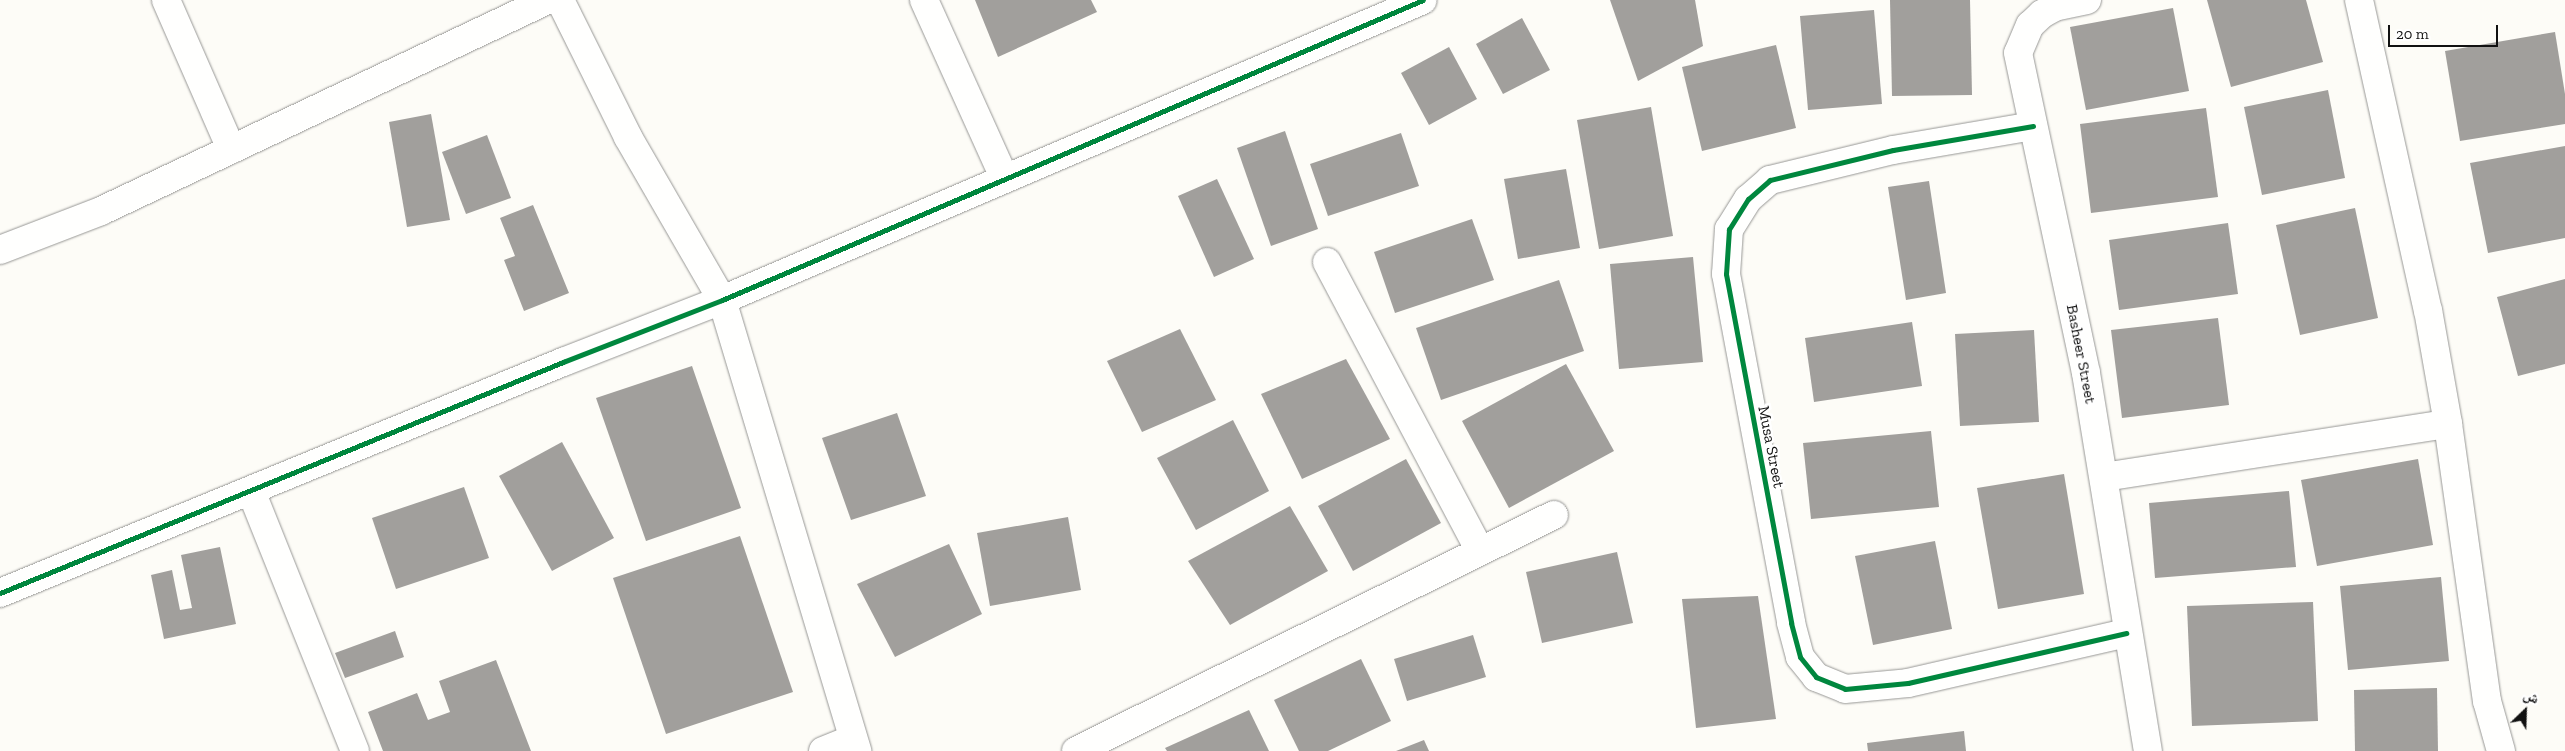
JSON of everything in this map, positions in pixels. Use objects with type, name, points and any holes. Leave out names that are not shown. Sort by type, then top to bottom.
[{"type":"street","points":[[166,0],[231,149]]},
{"type":"street","points":[[0,250],[100,210],[547,0]]},
{"type":"street","points":[[560,0],[628,137],[722,300],[855,745],[823,751]]},
{"type":"street","points":[[924,0],[1005,179]]},
{"type":"street","points":[[0,594],[722,300],[1423,0]]},
{"type":"street","name":"Basheer Street","points":[[2087,0],[2055,7],[2042,14],[2023,37],[2018,53],[2086,373],[2104,477],[2126,633],[2148,751]]},
{"type":"street","points":[[2359,0],[2428,310],[2448,424],[2487,701],[2501,751]]},
{"type":"street","name":"Musa Street","points":[[2033,126],[1893,150],[1770,180],[1748,199],[1729,228],[1728,284],[1791,623],[1800,657],[1816,677],[1846,689],[1908,682],[2126,633]]},
{"type":"street","points":[[1327,262],[1480,551]]},
{"type":"street","points":[[2104,477],[2448,424]]},
{"type":"street","points":[[251,491],[355,751]]},
{"type":"street","points":[[1076,751],[1554,515]]},
{"type":"building","points":[[975,0],[1091,0],[1097,12],[998,57]]},
{"type":"building","points":[[1610,0],[1695,0],[1703,46],[1638,81]]},
{"type":"building","points":[[1890,0],[1970,0],[1972,95],[1892,96]]},
{"type":"building","points":[[2207,0],[2306,0],[2323,62],[2231,87]]},
{"type":"building","points":[[2173,8],[2189,91],[2086,110],[2070,27]]},
{"type":"building","points":[[1874,10],[1882,104],[1808,110],[1800,16]]},
{"type":"building","points":[[1522,18],[1550,70],[1503,94],[1476,44]]},
{"type":"building","points":[[2555,32],[2565,94],[2565,124],[2460,141],[2445,51]]},
{"type":"building","points":[[1776,45],[1796,128],[1702,151],[1682,67]]},
{"type":"building","points":[[1449,47],[1477,99],[1429,125],[1401,73]]},
{"type":"building","points":[[2328,90],[2345,178],[2262,195],[2244,107]]},
{"type":"building","points":[[1651,107],[1673,236],[1599,249],[1577,120]]},
{"type":"building","points":[[2206,108],[2218,197],[2091,213],[2080,124]]},
{"type":"building","points":[[431,114],[450,220],[407,227],[389,122]]},
{"type":"building","points":[[1285,131],[1318,229],[1271,246],[1237,148]]},
{"type":"building","points":[[1401,133],[1419,186],[1328,216],[1310,164]]},
{"type":"building","points":[[487,135],[511,198],[466,214],[442,152]]},
{"type":"building","points":[[2565,146],[2565,238],[2488,253],[2470,163]]},
{"type":"building","points":[[1566,169],[1580,248],[1518,259],[1504,179]]},
{"type":"building","points":[[1217,179],[1254,259],[1214,277],[1178,196]]},
{"type":"building","points":[[1929,181],[1946,293],[1906,300],[1888,187]]},
{"type":"building","points":[[533,205],[569,293],[524,311],[504,260],[515,256],[500,218]]},
{"type":"building","points":[[2355,208],[2378,318],[2300,335],[2276,225]]},
{"type":"building","points":[[1472,219],[1494,280],[1395,313],[1374,252]]},
{"type":"building","points":[[2228,223],[2238,294],[2119,310],[2109,240]]},
{"type":"building","points":[[1693,257],[1703,362],[1619,369],[1610,264]]},
{"type":"building","points":[[2565,279],[2565,364],[2518,376],[2497,297]]},
{"type":"building","points":[[1559,280],[1584,351],[1441,400],[1416,328]]},
{"type":"building","points":[[2218,318],[2229,405],[2122,418],[2111,330]]},
{"type":"building","points":[[1912,322],[1922,386],[1814,402],[1805,338]]},
{"type":"building","points":[[1180,329],[1216,400],[1142,432],[1107,361]]},
{"type":"building","points":[[2034,330],[2039,422],[1960,426],[1955,334]]},
{"type":"building","points":[[1346,359],[1390,439],[1302,479],[1261,394]]},
{"type":"building","points":[[1566,364],[1614,451],[1509,508],[1462,421]]},
{"type":"building","points":[[692,366],[741,508],[646,541],[596,398]]},
{"type":"building","points":[[897,413],[926,496],[851,520],[822,438]]},
{"type":"building","points":[[1233,420],[1269,491],[1196,530],[1157,458]]},
{"type":"building","points":[[1931,431],[1939,507],[1811,519],[1803,443]]},
{"type":"building","points":[[562,442],[614,538],[552,571],[499,476]]},
{"type":"building","points":[[1406,459],[1441,523],[1353,571],[1318,506]]},
{"type":"building","points":[[2418,459],[2433,545],[2317,566],[2301,480]]},
{"type":"building","points":[[2064,474],[2084,594],[1998,609],[1977,488]]},
{"type":"building","points":[[464,487],[489,558],[396,589],[372,518]]},
{"type":"building","points":[[2289,491],[2296,567],[2155,578],[2149,503]]},
{"type":"building","points":[[1290,506],[1328,571],[1230,625],[1188,561]]},
{"type":"building","points":[[1068,517],[1081,590],[990,606],[977,533]]},
{"type":"building","points":[[740,536],[793,692],[666,734],[613,578]]},
{"type":"building","points":[[1935,541],[1952,629],[1873,645],[1855,556]]},
{"type":"building","points":[[949,544],[982,614],[895,657],[857,584]]},
{"type":"building","points":[[220,547],[236,624],[164,639],[151,575],[172,570],[180,610],[192,608],[181,555]]},
{"type":"building","points":[[1617,552],[1633,623],[1542,643],[1526,572]]},
{"type":"building","points":[[2441,577],[2449,661],[2348,670],[2340,586]]},
{"type":"building","points":[[1758,596],[1776,719],[1696,728],[1682,599]]},
{"type":"building","points":[[2313,602],[2318,721],[2192,726],[2187,606]]},
{"type":"building","points":[[395,631],[404,657],[345,678],[335,653]]},
{"type":"building","points":[[1473,635],[1486,677],[1407,701],[1394,659]]},
{"type":"building","points":[[1361,659],[1391,721],[1328,751],[1299,751],[1274,700]]},
{"type":"building","points":[[496,660],[531,751],[383,751],[368,712],[417,693],[428,720],[450,712],[439,681]]},
{"type":"building","points":[[2437,688],[2438,751],[2355,751],[2354,690]]},
{"type":"building","points":[[1249,710],[1269,751],[1167,751],[1165,748]]},
{"type":"building","points":[[1964,731],[1966,751],[1868,751],[1867,743]]},
{"type":"building","points":[[1424,740],[1429,751],[1396,751]]},
{"type":"cycle path","points":[[0,593],[563,362],[722,300],[1423,0]]},
{"type":"cycle path","points":[[2033,126],[1893,150],[1770,180],[1748,199],[1729,229],[1726,274],[1791,623],[1800,657],[1816,677],[1845,689],[1908,683],[2126,633]]}]
